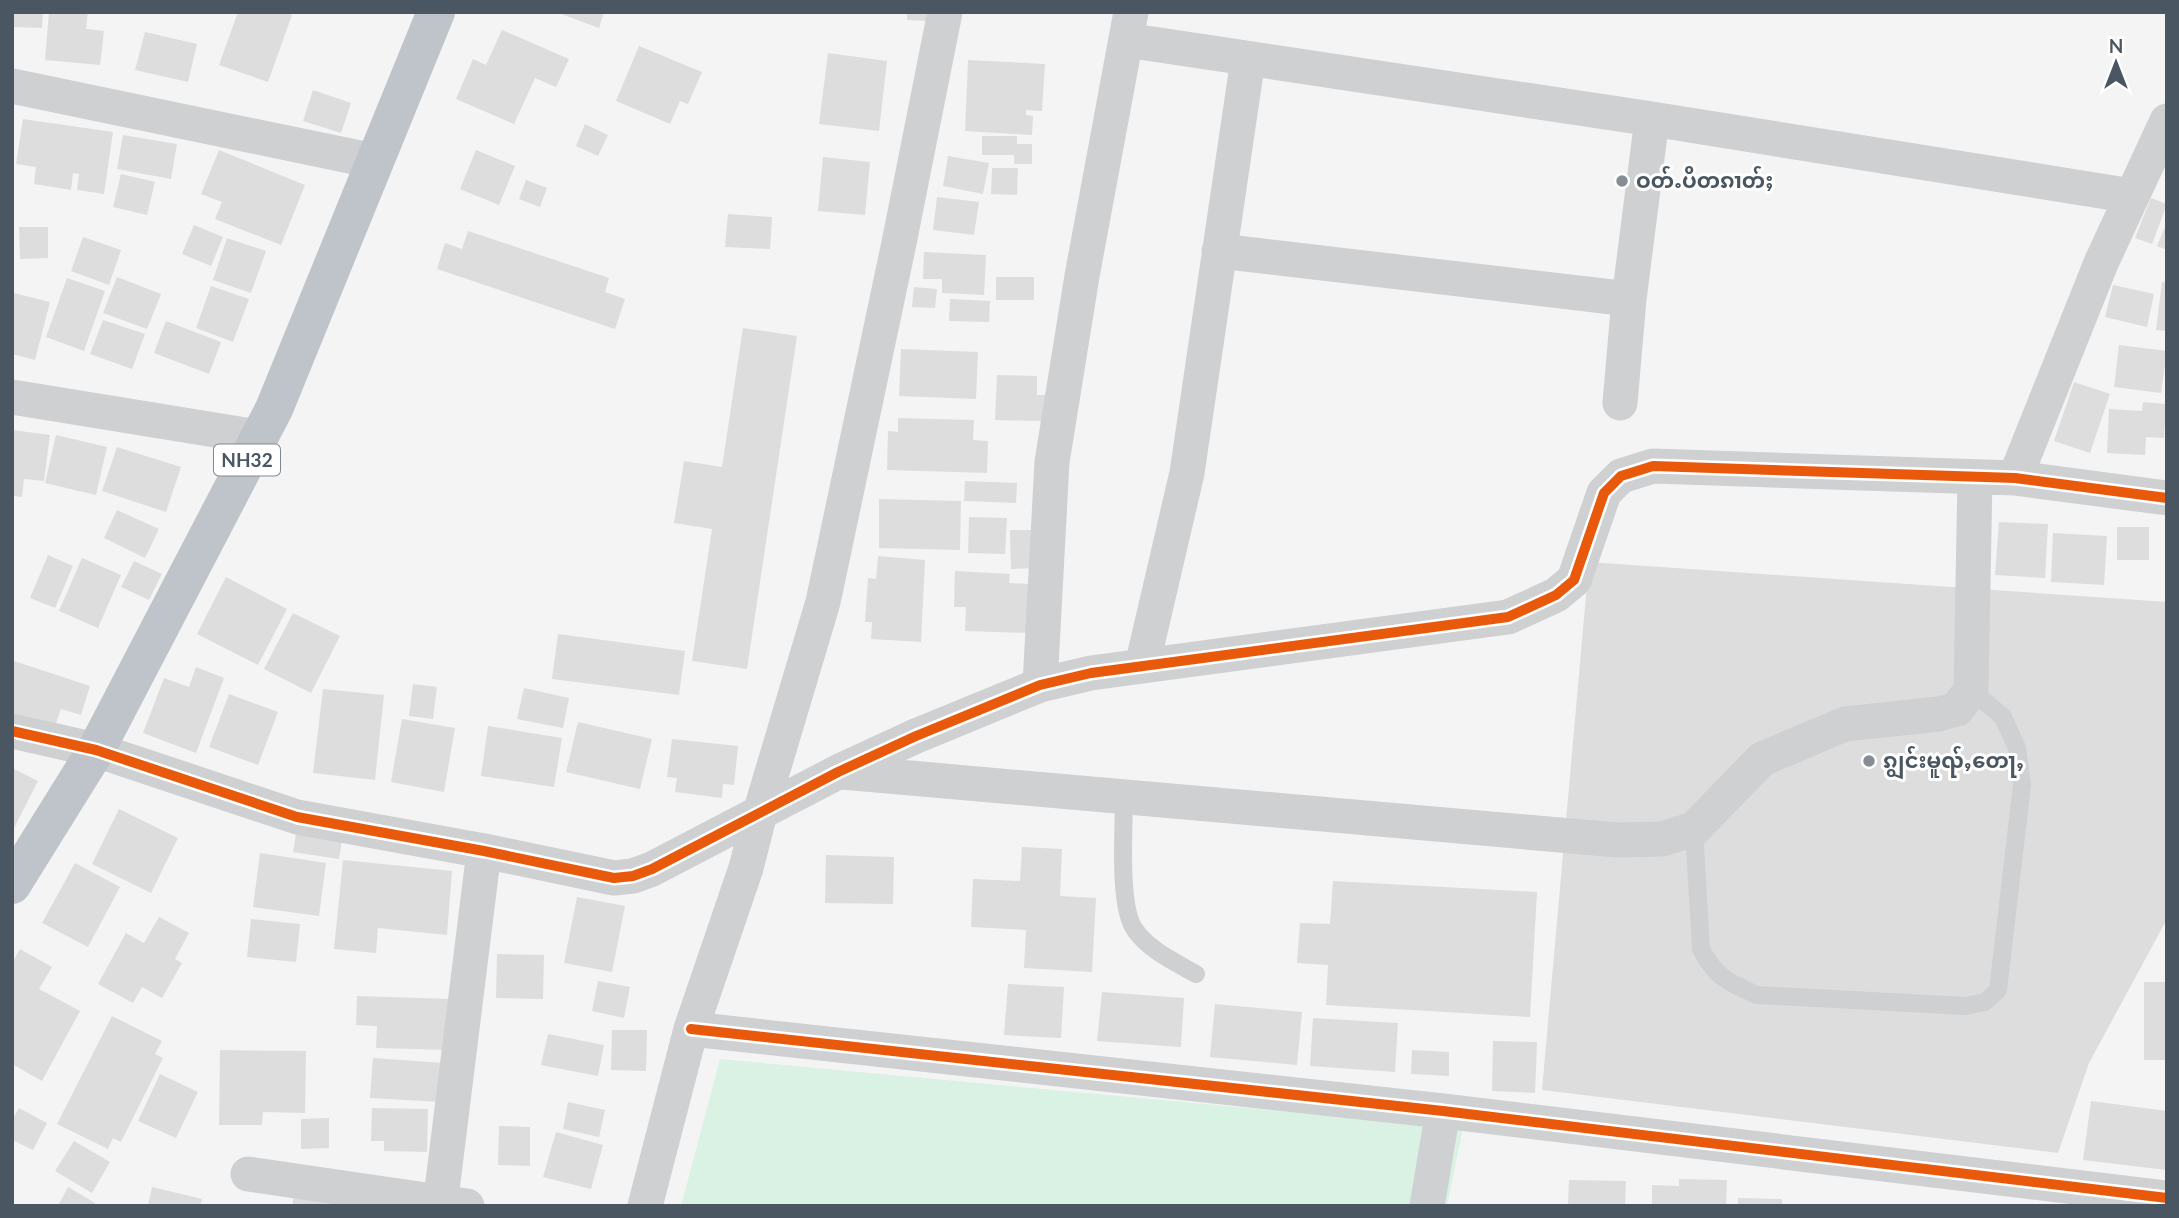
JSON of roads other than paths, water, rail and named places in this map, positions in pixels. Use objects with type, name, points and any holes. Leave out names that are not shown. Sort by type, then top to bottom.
[{"type":"highway","name":"NH32","points":[[12,886],[96,750],[274,409],[436,12]]},
{"type":"street","points":[[645,1206],[691,1028],[746,868],[823,602],[945,12]]},
{"type":"street","points":[[1040,685],[1052,462],[1128,26],[1248,59],[1652,119],[2132,196]]},
{"type":"street","points":[[1142,666],[1186,473],[1248,59]]},
{"type":"street","points":[[12,86],[374,161]]},
{"type":"street","points":[[1620,403],[1629,299],[1652,119]]},
{"type":"street","points":[[2015,478],[2101,263],[2167,121]]},
{"type":"street","points":[[1219,251],[1629,299]]},
{"type":"street","points":[[12,397],[258,437]]},
{"type":"street","points":[[12,731],[96,750],[297,817],[614,878],[632,876],[652,869],[838,772],[916,736],[1040,685],[1091,673],[1508,617],[1556,595],[1574,580],[1604,494],[1621,476],[1653,466],[2015,478],[2167,498]]},
{"type":"street","points":[[838,772],[1617,840],[1662,839],[1694,829],[1762,759],[1845,724],[1940,714],[1957,709],[1971,690],[1975,477]]},
{"type":"street","points":[[248,1174],[449,1204],[484,851]]},
{"type":"street","points":[[691,1028],[1443,1111],[2045,1194],[2167,1198]]},
{"type":"street","points":[[1426,1206],[1443,1111]]},
{"type":"lane","points":[[1694,829],[1701,949],[1709,965],[1726,981],[1757,995],[1965,1006],[1985,1002],[1998,990],[2022,785],[2017,748],[2003,717],[1971,690]]},
{"type":"lane","points":[[1124,797],[1126,908],[1133,929],[1148,945],[1196,974]]},
{"type":"place","name":"ဝတ်ႉပိတၵၢတ်ႈ","points":[[1622,181]]},
{"type":"place","name":"ၵျွင်းမူၺ်ႇတေႃႇ","points":[[1869,761]]}]
